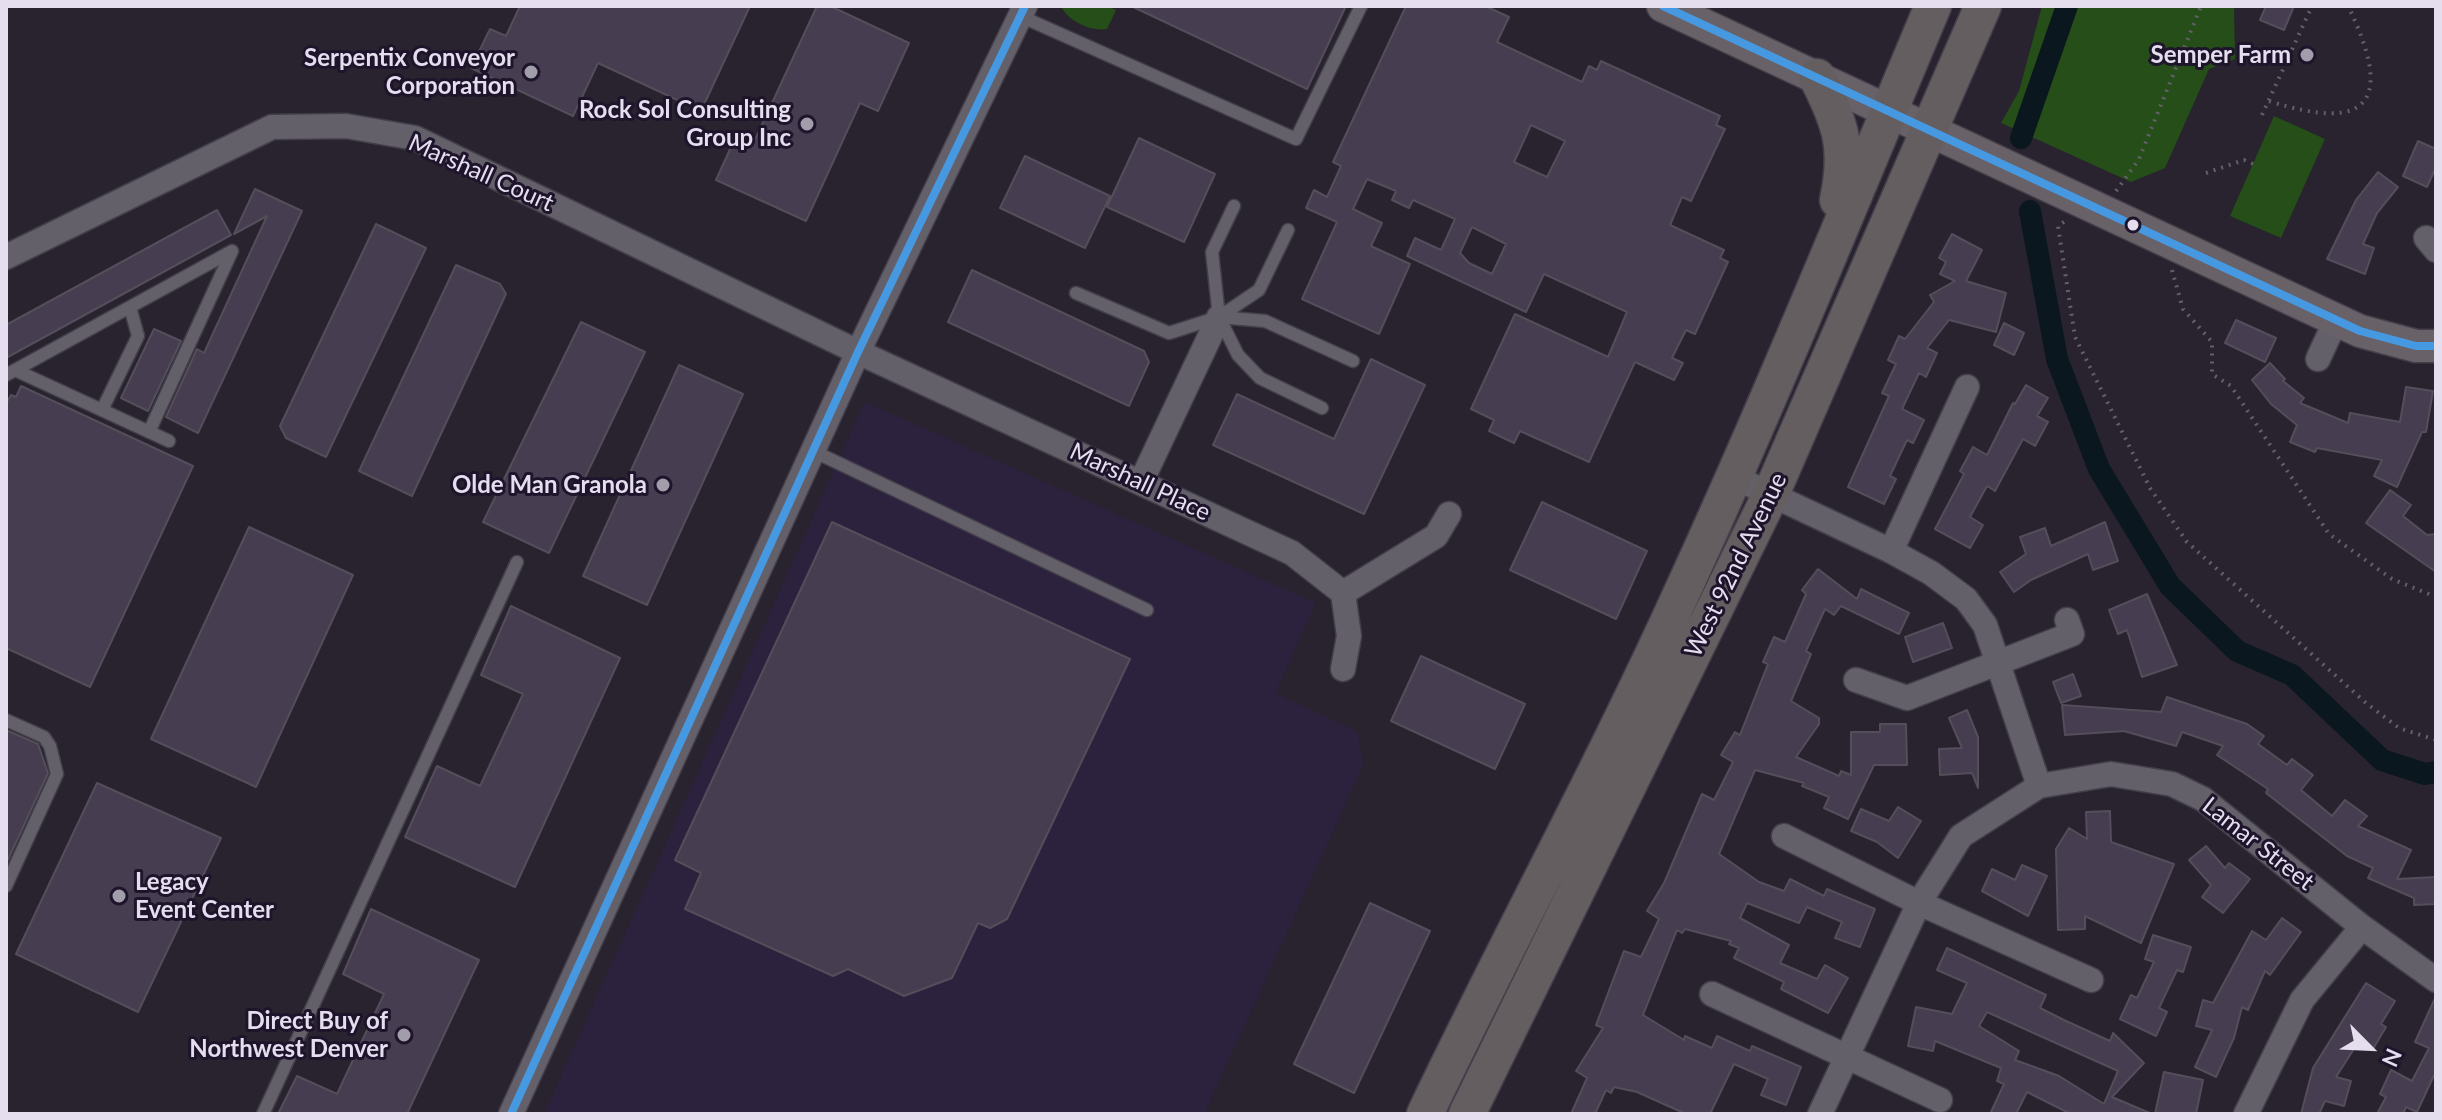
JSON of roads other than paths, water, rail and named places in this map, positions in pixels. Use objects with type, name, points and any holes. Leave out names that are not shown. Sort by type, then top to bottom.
[{"type":"main road","name":"West 92nd Avenue","points":[[1425,1114],[1554,860],[1734,477],[1933,6]]},
{"type":"main road","name":"West 92nd Avenue","points":[[1467,1114],[1771,494],[1983,6]]},
{"type":"main road","points":[[1817,77],[1839,121],[1844,155],[1824,268]]},
{"type":"street","points":[[1663,6],[2336,320],[2390,340],[2436,346]]},
{"type":"street","points":[[511,1114],[858,352],[1022,11]]},
{"type":"street","name":"Marshall Court","points":[[6,257],[272,127],[346,126],[415,138],[858,352]]},
{"type":"street","points":[[1141,482],[1219,317]]},
{"type":"street","points":[[2318,359],[2336,320]]},
{"type":"street","name":"Marshall Place","points":[[858,352],[1292,553],[1343,593]]},
{"type":"street","points":[[1891,551],[1967,387]]},
{"type":"street","points":[[1734,477],[1891,551],[1931,573],[1966,599],[1985,625],[2039,786],[1961,836],[1919,903],[1820,1114]]},
{"type":"street","points":[[1343,669],[1349,636],[1343,593],[1436,536],[1449,514]]},
{"type":"street","points":[[1856,680],[1907,698],[2072,634],[2067,620]]},
{"type":"street","name":"Lamar Street","points":[[2039,786],[2111,774],[2172,784],[2229,818],[2362,927],[2436,980]]},
{"type":"street","points":[[1784,836],[1919,903],[2091,980]]},
{"type":"street","points":[[2246,1114],[2302,1000],[2362,927]]},
{"type":"street","points":[[1712,994],[1940,1100]]},
{"type":"lane","points":[[1022,11],[1296,139],[1361,6]]},
{"type":"lane","points":[[1234,206],[1212,252],[1219,317],[1238,355],[1260,378],[1322,408]]},
{"type":"lane","points":[[1076,293],[1169,333],[1219,317],[1259,290],[1288,230]]},
{"type":"lane","points":[[10,372],[232,251],[149,432]]},
{"type":"lane","points":[[102,410],[138,336],[130,307]]},
{"type":"lane","points":[[1219,317],[1265,321],[1353,361]]},
{"type":"lane","points":[[10,372],[169,441]]},
{"type":"lane","points":[[813,451],[1147,610]]},
{"type":"lane","points":[[263,1114],[517,562]]},
{"type":"lane","points":[[6,720],[44,737],[50,746],[57,774],[6,886]]},
{"type":"waterway","points":[[2021,138],[2067,6]]},
{"type":"waterway","points":[[2030,211],[2057,359],[2099,469],[2170,586],[2237,651],[2292,675],[2382,760],[2425,774],[2436,772]]},
{"type":"place","name":"Semper Farm","points":[[2307,55]]},
{"type":"place","name":"Serpentix Conveyor Corporation","points":[[531,72]]},
{"type":"place","name":"Rock Sol Consulting Group Inc","points":[[807,124]]},
{"type":"place","name":"Olde Man Granola","points":[[663,485]]},
{"type":"place","name":"Legacy Event Center","points":[[119,896]]},
{"type":"place","name":"Direct Buy of Northwest Denver","points":[[404,1035]]}]
